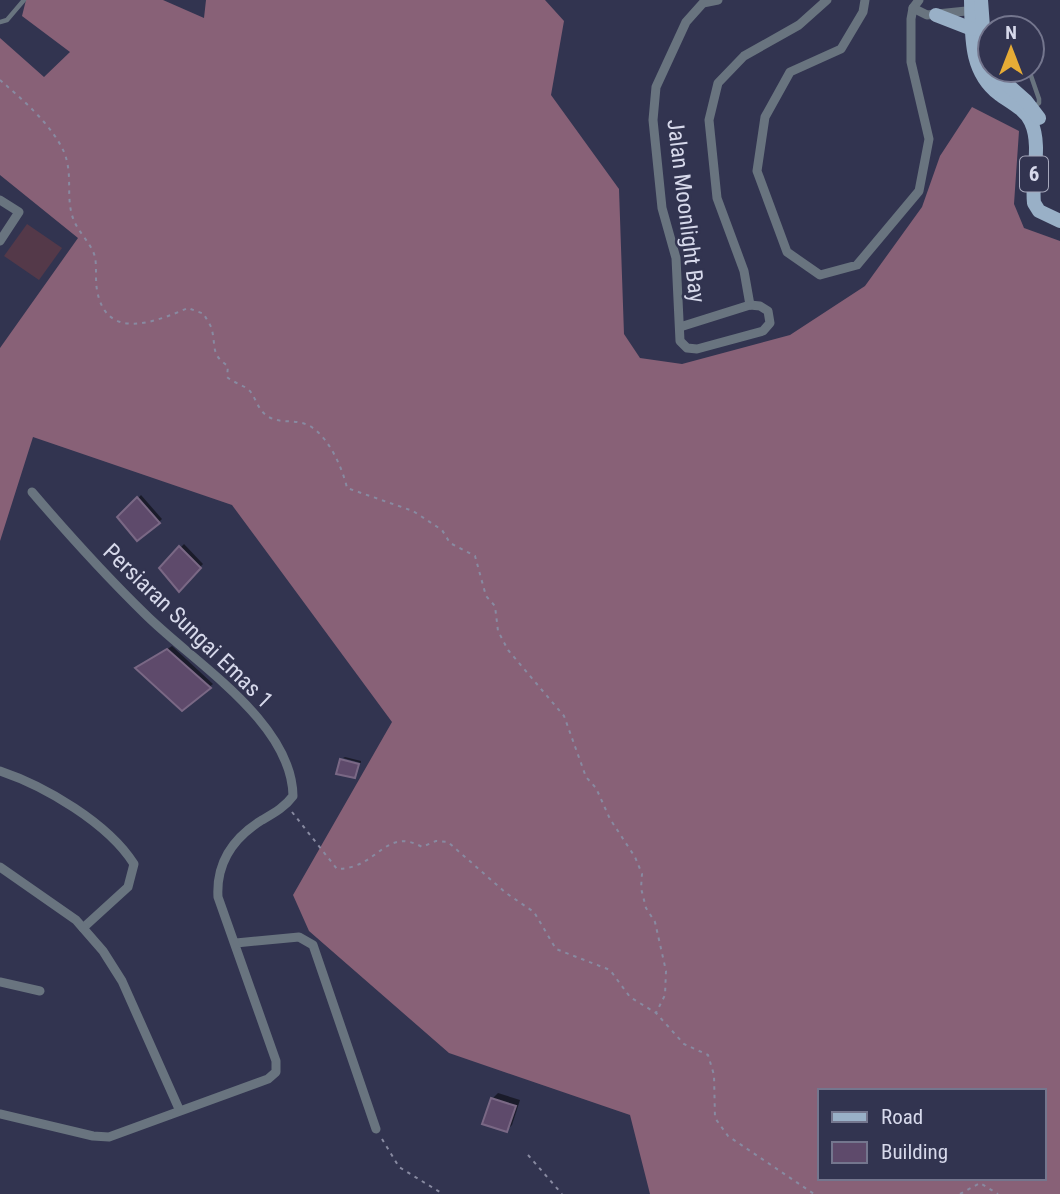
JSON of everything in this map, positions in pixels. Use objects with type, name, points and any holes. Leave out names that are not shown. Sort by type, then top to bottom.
[{"type":"main road","points":[[976,5],[972,29],[975,55],[982,76],[1029,111]]},
{"type":"main road","points":[[936,15],[972,29]]},
{"type":"main road","points":[[1004,84],[1029,111]]},
{"type":"main road","name":"6","points":[[1029,111],[1043,129],[1042,200],[1045,206],[1060,213]]},
{"type":"main road","name":"6","points":[[1029,111],[1034,137],[1034,203],[1040,211],[1060,221]]},
{"type":"street","name":"Jalan Moonlight Bay","points":[[680,327],[750,305],[760,306],[768,311],[770,323],[763,331],[697,349],[687,348],[680,341],[676,258],[662,208],[653,120],[656,87],[687,22],[703,3],[718,0]]},
{"type":"street","name":"Jalan Moonlight Bay","points":[[750,305],[744,271],[717,198],[709,120],[718,83],[744,56],[799,25],[827,0]]},
{"type":"street","points":[[865,0],[863,12],[841,49],[790,72],[765,117],[757,171],[787,252],[820,275],[857,265],[919,191],[929,139],[911,62],[916,4]]},
{"type":"street","points":[[916,4],[927,15],[976,5]]},
{"type":"street","points":[[0,200],[19,212],[0,241]]},
{"type":"street","name":"Persiaran Sungai Emas 1","points":[[32,492],[97,567],[154,624],[249,707],[289,765],[293,796],[287,805]]},
{"type":"street","points":[[0,771],[45,791],[86,817],[127,852],[134,864],[128,887],[83,928]]},
{"type":"street","points":[[0,1114],[110,1137],[179,1109],[268,1079],[276,1072],[276,1061],[218,897],[217,879],[225,855],[241,836],[287,805]]},
{"type":"street","points":[[0,867],[83,928],[122,981],[179,1109]]},
{"type":"street","points":[[236,943],[299,937],[313,945],[376,1129]]},
{"type":"street","points":[[0,982],[40,991]]},
{"type":"lane","points":[[0,22],[7,20],[24,0]]},
{"type":"lane","points":[[1029,111],[1039,103],[1034,84]]},
{"type":"path","points":[[0,80],[63,150],[71,175],[72,216],[95,258],[97,290],[101,304],[110,316],[123,324],[145,324],[188,308],[204,314],[212,330],[214,353],[228,366],[227,377],[248,389],[259,409],[270,418],[302,422],[313,428],[323,438],[344,473],[347,488],[413,511],[442,530],[450,543],[475,556],[486,596],[495,606],[498,631],[508,650],[564,716],[586,777],[596,788],[642,874],[641,888],[646,908],[654,922],[666,971],[665,995],[656,1013]]},
{"type":"path","points":[[287,805],[310,839],[337,869],[353,869],[367,862],[394,841],[410,840],[422,847],[436,841],[448,842],[506,893],[534,912],[556,949],[610,970],[630,997],[656,1013],[684,1044],[708,1055],[714,1075],[715,1118],[728,1136],[814,1194]]},
{"type":"path","points":[[376,1129],[399,1167],[443,1194]]},
{"type":"path","points":[[528,1155],[562,1194]]},
{"type":"path","points":[[960,1194],[979,1183],[998,1194]]},
{"type":"shaded area","points":[[26,0],[163,0],[204,18],[206,0],[545,0],[564,21],[551,95],[619,189],[624,334],[640,358],[682,364],[790,335],[865,286],[922,207],[940,156],[972,107],[1019,131],[1014,204],[1024,228],[1060,241],[1060,1194],[650,1194],[630,1115],[449,1053],[309,931],[293,895],[392,722],[232,505],[33,437],[0,541],[0,348],[78,238],[0,175],[0,38],[44,77],[70,52],[22,16]]},
{"type":"shaded area","points":[[27,224],[62,248],[39,280],[4,256]]},
{"type":"building","points":[[137,497],[160,523],[137,541],[117,517]]},
{"type":"building","points":[[179,546],[201,568],[179,592],[159,568]]},
{"type":"building","points":[[167,649],[211,688],[182,711],[135,668]]},
{"type":"building","points":[[340,759],[359,764],[355,778],[336,774]]},
{"type":"building","points":[[491,1098],[516,1106],[507,1132],[482,1124]]}]
